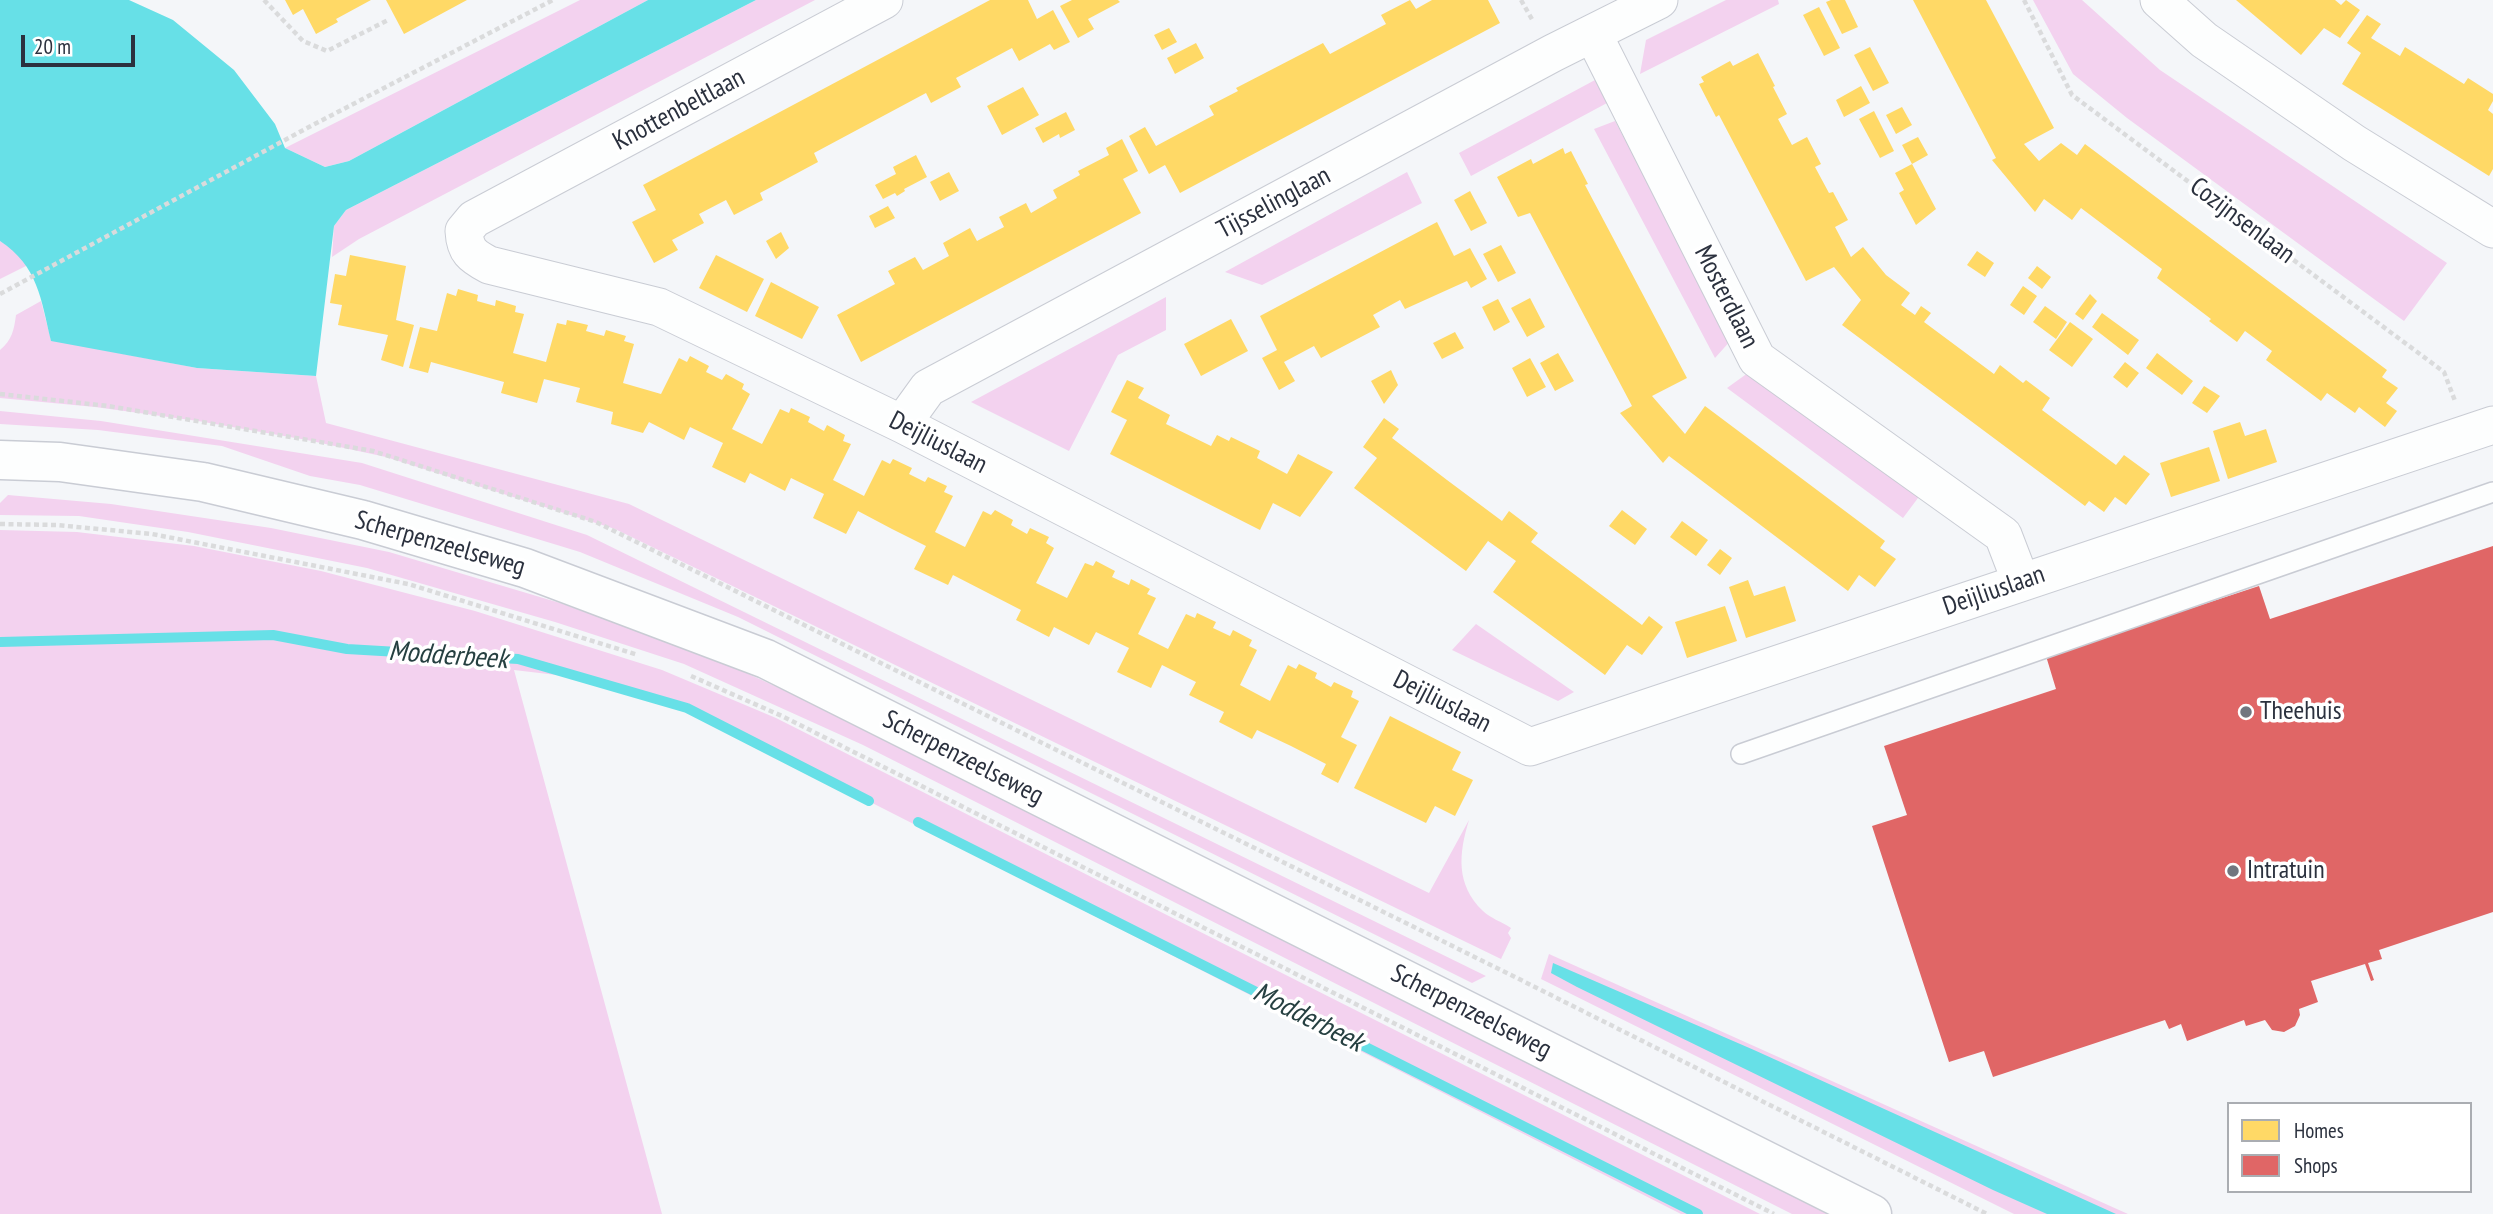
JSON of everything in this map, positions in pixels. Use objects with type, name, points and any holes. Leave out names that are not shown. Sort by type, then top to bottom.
[{"type":"main road","name":"Scherpenzeelseweg","points":[[0,460],[61,462],[203,482],[363,520],[525,568],[766,659],[1872,1214]]},
{"type":"street","name":"Knottenbeltlaan","points":[[474,219],[884,0]]},
{"type":"street","name":"Tijsselinglaan","points":[[902,424],[928,388],[1541,59],[1659,0]]},
{"type":"street","points":[[2160,0],[2204,40],[2342,135],[2493,229]]},
{"type":"street","name":"Mosterdlaan","points":[[1593,34],[1757,359],[2003,535],[2021,582]]},
{"type":"street","name":"Deijliuslaan","points":[[474,219],[464,231],[465,244],[475,257],[489,265],[659,307],[902,424],[1530,747],[2480,429]]},
{"type":"lane","points":[[1741,754],[2493,492]]},
{"type":"path","points":[[264,0],[303,41],[327,51],[388,20]]},
{"type":"path","points":[[0,294],[309,127],[553,0]]},
{"type":"path","name":"Cozijnsenlaan","points":[[2024,0],[2072,95],[2444,372],[2480,429]]},
{"type":"path","name":"Scherpenzeelseweg","points":[[0,524],[56,525],[152,534],[408,584],[651,659]]},
{"type":"path","name":"Scherpenzeelseweg","points":[[687,674],[782,716],[1774,1214]]},
{"type":"shaded area","points":[[580,0],[648,0],[349,161],[325,167],[285,148]]},
{"type":"shaded area","points":[[756,0],[815,0],[359,239],[332,257],[334,226],[346,210]]},
{"type":"shaded area","points":[[1726,0],[1778,0],[1779,4],[1640,74],[1646,40]]},
{"type":"shaded area","points":[[2033,0],[2082,0],[2160,70],[2447,263],[2404,321],[2127,118],[2073,74]]},
{"type":"shaded area","points":[[1595,80],[1607,103],[1471,176],[1459,153]]},
{"type":"shaded area","points":[[1615,121],[1732,339],[1715,358],[1594,129]]},
{"type":"shaded area","points":[[1407,172],[1422,203],[1262,285],[1225,272]]},
{"type":"shaded area","points":[[0,241],[16,251],[28,265],[0,279]]},
{"type":"shaded area","points":[[1166,297],[1166,330],[1118,355],[1069,451],[971,402]]},
{"type":"shaded area","points":[[41,301],[51,340],[197,368],[316,376],[326,423],[629,504],[1429,893],[1469,820],[1463,844],[1464,879],[1474,901],[1483,911],[1511,928],[1508,933],[1511,938],[1501,959],[615,529],[386,457],[307,440],[198,421],[0,398],[0,350],[12,334],[16,315]]},
{"type":"shaded area","points":[[1752,370],[1921,494],[1903,518],[1727,388]]},
{"type":"shaded area","points":[[0,411],[101,421],[362,463],[587,535],[1486,976],[1472,983],[738,617],[580,552],[360,485],[310,476],[222,446],[98,430],[0,424]]},
{"type":"shaded area","points":[[8,495],[111,504],[271,528],[389,552],[560,603],[720,661],[902,744],[1833,1214],[1792,1214],[863,745],[684,664],[555,622],[367,568],[188,532],[79,516],[0,515],[0,503]]},
{"type":"shaded area","points":[[0,530],[77,532],[194,546],[321,571],[475,611],[662,670],[776,718],[1760,1214],[1681,1214],[705,718],[599,680],[514,670],[662,1214],[0,1214]]},
{"type":"shaded area","points":[[1476,624],[1574,692],[1558,701],[1452,650]]},
{"type":"shaded area","points":[[1549,954],[2128,1214],[2014,1214],[1541,979]]},
{"type":"water","points":[[0,0],[129,0],[173,20],[234,70],[275,124],[285,148],[325,167],[349,161],[648,0],[756,0],[346,210],[334,226],[316,376],[197,368],[51,341],[40,297],[30,273],[23,261],[0,241]]},
{"type":"water","points":[[1553,963],[1754,1050],[2116,1214],[2047,1214],[1993,1190],[1577,987],[1551,973]]},
{"type":"building: Homes","points":[[285,0],[371,0],[336,19],[338,22],[316,34],[303,9],[293,15]]},
{"type":"building: Homes","points":[[386,0],[467,0],[404,34]]},
{"type":"building: Homes","points":[[990,0],[1028,0],[1037,19],[1053,10],[1070,42],[1054,50],[1050,44],[1019,61],[1012,48],[956,78],[961,87],[931,103],[926,93],[814,153],[818,162],[760,193],[763,200],[734,215],[726,200],[699,214],[704,223],[672,240],[678,250],[654,263],[632,222],[656,210],[643,185]]},
{"type":"building: Homes","points":[[1072,0],[1120,2],[1088,19],[1094,29],[1078,38],[1060,6]]},
{"type":"building: Homes","points":[[1410,0],[1416,9],[1432,0],[1488,0],[1500,23],[1180,193],[1165,165],[1149,174],[1129,136],[1145,127],[1156,146],[1214,115],[1209,106],[1238,91],[1236,88],[1323,43],[1330,54],[1386,24],[1381,15]]},
{"type":"building: Homes","points":[[1845,0],[1858,27],[1842,34],[1826,2]]},
{"type":"building: Homes","points":[[1913,0],[1986,0],[2054,128],[2024,144],[2039,161],[2061,143],[2077,155],[2085,144],[2387,370],[2382,377],[2398,388],[2386,403],[2397,411],[2385,427],[2359,407],[2355,413],[2327,393],[2321,401],[2266,360],[2272,351],[2245,331],[2237,342],[2157,278],[2162,269],[2081,208],[2072,220],[2044,199],[2035,212],[1992,160],[1996,158]]},
{"type":"building: Homes","points":[[2236,0],[2335,0],[2341,5],[2346,0],[2360,10],[2340,38],[2324,28],[2301,55]]},
{"type":"building: Homes","points":[[1819,7],[1840,48],[1824,56],[1803,15]]},
{"type":"building: Homes","points":[[2367,15],[2381,24],[2371,38],[2400,56],[2405,47],[2464,84],[2468,78],[2493,94],[2488,110],[2493,114],[2493,169],[2489,176],[2342,84],[2361,53],[2347,43]]},
{"type":"building: Homes","points":[[1169,28],[1177,42],[1162,50],[1154,35]]},
{"type":"building: Homes","points":[[1196,43],[1204,58],[1175,74],[1167,58]]},
{"type":"building: Homes","points":[[1870,47],[1889,83],[1873,91],[1854,55]]},
{"type":"building: Homes","points":[[1758,53],[1787,114],[1778,119],[1792,145],[1807,137],[1821,164],[1815,167],[1848,220],[1835,227],[1851,257],[1863,247],[1886,275],[1910,293],[1901,305],[1915,315],[1921,306],[1931,313],[1924,322],[1994,374],[2000,365],[2023,383],[2026,380],[2050,398],[2042,410],[2116,465],[2124,455],[2150,474],[2126,505],[2115,497],[2104,512],[2089,501],[2085,506],[1842,325],[1861,300],[1834,267],[1806,281],[1719,115],[1716,117],[1699,84],[1704,82],[1701,77],[1730,61],[1733,66]]},
{"type":"building: Homes","points":[[1861,86],[1870,103],[1844,117],[1836,100]]},
{"type":"building: Homes","points":[[1023,87],[1039,115],[1002,135],[987,106]]},
{"type":"building: Homes","points":[[1902,107],[1912,125],[1896,134],[1886,115]]},
{"type":"building: Homes","points":[[1874,111],[1894,151],[1880,158],[1859,119]]},
{"type":"building: Homes","points":[[1066,112],[1075,130],[1060,138],[1059,134],[1043,143],[1035,128]]},
{"type":"building: Homes","points":[[1918,137],[1928,155],[1912,164],[1902,145]]},
{"type":"building: Homes","points":[[1122,139],[1138,171],[1123,179],[1141,213],[861,362],[837,315],[895,284],[888,271],[915,257],[923,270],[949,256],[943,243],[970,228],[977,241],[1004,227],[999,217],[1026,203],[1031,213],[1057,198],[1053,190],[1080,175],[1078,171],[1109,155],[1106,148]]},
{"type":"building: Homes","points":[[1563,148],[1565,154],[1571,151],[1588,184],[1585,185],[1687,378],[1652,396],[1685,434],[1705,406],[1885,541],[1880,548],[1896,559],[1875,587],[1859,575],[1848,591],[1669,456],[1663,463],[1620,413],[1632,406],[1530,213],[1518,217],[1497,177],[1531,159],[1533,164]]},
{"type":"building: Homes","points":[[916,155],[927,177],[904,189],[905,191],[897,196],[895,193],[883,199],[875,185],[896,174],[893,167]]},
{"type":"building: Homes","points":[[1912,164],[1936,209],[1916,225],[1899,193],[1904,190],[1895,173]]},
{"type":"building: Homes","points":[[949,172],[959,191],[940,201],[930,182]]},
{"type":"building: Homes","points":[[1470,191],[1487,223],[1471,231],[1454,200]]},
{"type":"building: Homes","points":[[888,206],[895,218],[875,228],[869,216]]},
{"type":"building: Homes","points":[[1437,222],[1454,256],[1470,248],[1487,279],[1471,288],[1467,281],[1405,309],[1400,300],[1373,315],[1380,327],[1321,358],[1314,346],[1284,362],[1295,381],[1279,390],[1262,358],[1277,350],[1260,316]]},
{"type":"building: Homes","points":[[781,232],[789,248],[776,259],[766,241]]},
{"type":"building: Homes","points":[[1501,245],[1516,273],[1498,282],[1483,254]]},
{"type":"building: Homes","points":[[1977,251],[1994,263],[1985,277],[1967,265]]},
{"type":"building: Homes","points":[[350,255],[406,266],[396,320],[414,325],[403,367],[381,360],[388,335],[338,325],[342,305],[330,303],[335,274],[346,276]]},
{"type":"building: Homes","points":[[716,255],[764,279],[747,312],[699,288]]},
{"type":"building: Homes","points":[[2037,266],[2051,277],[2042,289],[2028,278]]},
{"type":"building: Homes","points":[[771,282],[819,307],[802,339],[755,316]]},
{"type":"building: Homes","points":[[2023,286],[2037,296],[2024,315],[2010,305]]},
{"type":"building: Homes","points":[[458,289],[478,295],[477,301],[495,306],[496,300],[516,306],[515,312],[524,314],[513,353],[546,362],[557,323],[566,325],[567,320],[588,325],[586,331],[604,336],[606,330],[626,336],[624,341],[634,344],[623,383],[661,394],[679,358],[687,362],[690,356],[709,366],[706,372],[722,380],[726,374],[744,384],[742,389],[750,394],[732,429],[762,444],[780,409],[789,413],[791,408],[810,417],[808,422],[824,431],[827,425],[845,435],[843,441],[851,444],[833,480],[864,496],[882,460],[890,464],[893,459],[912,468],[909,474],[925,482],[928,477],[947,486],[944,492],[953,496],[935,532],[965,547],[983,511],[991,515],[995,510],[1013,520],[1011,525],[1027,534],[1030,528],[1049,537],[1046,543],[1054,548],[1036,583],[1067,598],[1085,563],[1093,566],[1096,561],[1115,571],[1112,577],[1129,585],[1131,579],[1150,589],[1147,594],[1156,598],[1138,634],[1168,649],[1186,614],[1195,618],[1197,613],[1216,622],[1213,628],[1230,636],[1233,630],[1252,640],[1249,646],[1257,650],[1240,685],[1270,701],[1288,665],[1296,669],[1299,664],[1317,673],[1315,678],[1331,687],[1334,682],[1353,691],[1351,697],[1359,701],[1341,737],[1357,745],[1338,783],[1321,774],[1326,764],[1291,746],[1257,730],[1252,739],[1219,722],[1224,712],[1189,695],[1196,682],[1162,665],[1151,688],[1117,672],[1129,648],[1096,632],[1089,645],[1054,627],[1049,637],[1016,620],[1021,610],[953,575],[948,585],[914,569],[926,546],[858,511],[846,534],[813,518],[824,494],[791,478],[785,491],[750,473],[745,483],[712,467],[723,443],[690,427],[684,440],[649,422],[643,433],[611,424],[613,412],[576,402],[580,388],[544,379],[537,403],[501,393],[504,382],[431,362],[428,373],[409,368],[420,327],[437,331],[447,293],[456,296]]},
{"type":"building: Homes","points":[[2090,294],[2097,301],[2083,320],[2075,314]]},
{"type":"building: Homes","points":[[1530,298],[1545,327],[1527,337],[1511,308]]},
{"type":"building: Homes","points":[[1498,299],[1510,322],[1494,331],[1482,307]]},
{"type":"building: Homes","points":[[2045,306],[2067,322],[2056,339],[2033,322]]},
{"type":"building: Homes","points":[[2102,313],[2139,340],[2128,355],[2092,327]]},
{"type":"building: Homes","points":[[1231,319],[1248,351],[1201,376],[1184,344]]},
{"type":"building: Homes","points":[[2070,322],[2093,339],[2072,367],[2049,350]]},
{"type":"building: Homes","points":[[1455,332],[1464,348],[1442,359],[1433,343]]},
{"type":"building: Homes","points":[[1558,353],[1574,381],[1555,391],[1540,363]]},
{"type":"building: Homes","points":[[2157,353],[2193,381],[2182,395],[2146,368]]},
{"type":"building: Homes","points":[[1530,358],[1546,387],[1527,397],[1512,368]]},
{"type":"building: Homes","points":[[2125,362],[2139,373],[2127,388],[2113,377]]},
{"type":"building: Homes","points":[[1391,370],[1398,385],[1384,404],[1371,381]]},
{"type":"building: Homes","points":[[1127,380],[1144,388],[1138,398],[1170,415],[1166,424],[1211,446],[1217,435],[1229,441],[1231,437],[1260,451],[1257,458],[1287,474],[1298,454],[1333,472],[1300,517],[1273,503],[1260,530],[1110,454],[1127,420],[1111,412]]},
{"type":"building: Homes","points":[[2204,386],[2220,396],[2207,413],[2192,403]]},
{"type":"building: Homes","points":[[1384,418],[1399,429],[1392,438],[1447,480],[1502,521],[1509,511],[1538,533],[1531,542],[1642,625],[1649,616],[1663,627],[1642,655],[1627,645],[1605,675],[1493,592],[1516,561],[1488,541],[1466,571],[1354,488],[1377,458],[1363,447]]},
{"type":"building: Homes","points":[[2240,422],[2245,436],[2266,429],[2277,462],[2228,479],[2213,431]]},
{"type":"building: Homes","points":[[2209,447],[2220,481],[2171,497],[2160,463]]},
{"type":"building: Homes","points":[[1622,510],[1647,529],[1635,545],[1609,526]]},
{"type":"building: Homes","points":[[1682,521],[1708,540],[1696,556],[1670,537]]},
{"type":"building: Homes","points":[[1720,549],[1732,558],[1720,575],[1707,565]]},
{"type":"building: Homes","points":[[1748,580],[1754,596],[1785,586],[1796,621],[1746,638],[1729,587]]},
{"type":"building: Homes","points":[[1725,606],[1737,641],[1687,658],[1675,622]]},
{"type":"building: Homes","points":[[1390,716],[1461,752],[1452,770],[1473,780],[1455,816],[1435,806],[1426,823],[1354,788]]},
{"type":"building: Shops","points":[[2493,546],[2493,912],[2379,950],[2382,959],[2368,963],[2374,980],[2371,981],[2365,964],[2311,981],[2318,1002],[2299,1009],[2300,1015],[2295,1026],[2284,1032],[2272,1030],[2265,1020],[2246,1026],[2244,1020],[2187,1041],[2181,1024],[2169,1029],[2165,1020],[1993,1077],[1984,1051],[1949,1062],[1872,826],[1907,815],[1884,746],[2056,689],[2046,656],[2259,586],[2270,619]]},
{"type":"waterway","name":"Modderbeek","points":[[0,642],[273,635],[347,649],[518,659],[687,708],[869,801]]},
{"type":"waterway","name":"Modderbeek","points":[[918,822],[1698,1214]]},
{"type":"place","name":"Theehuis","points":[[2246,712]]},
{"type":"place","name":"Intratuin","points":[[2233,871]]}]
